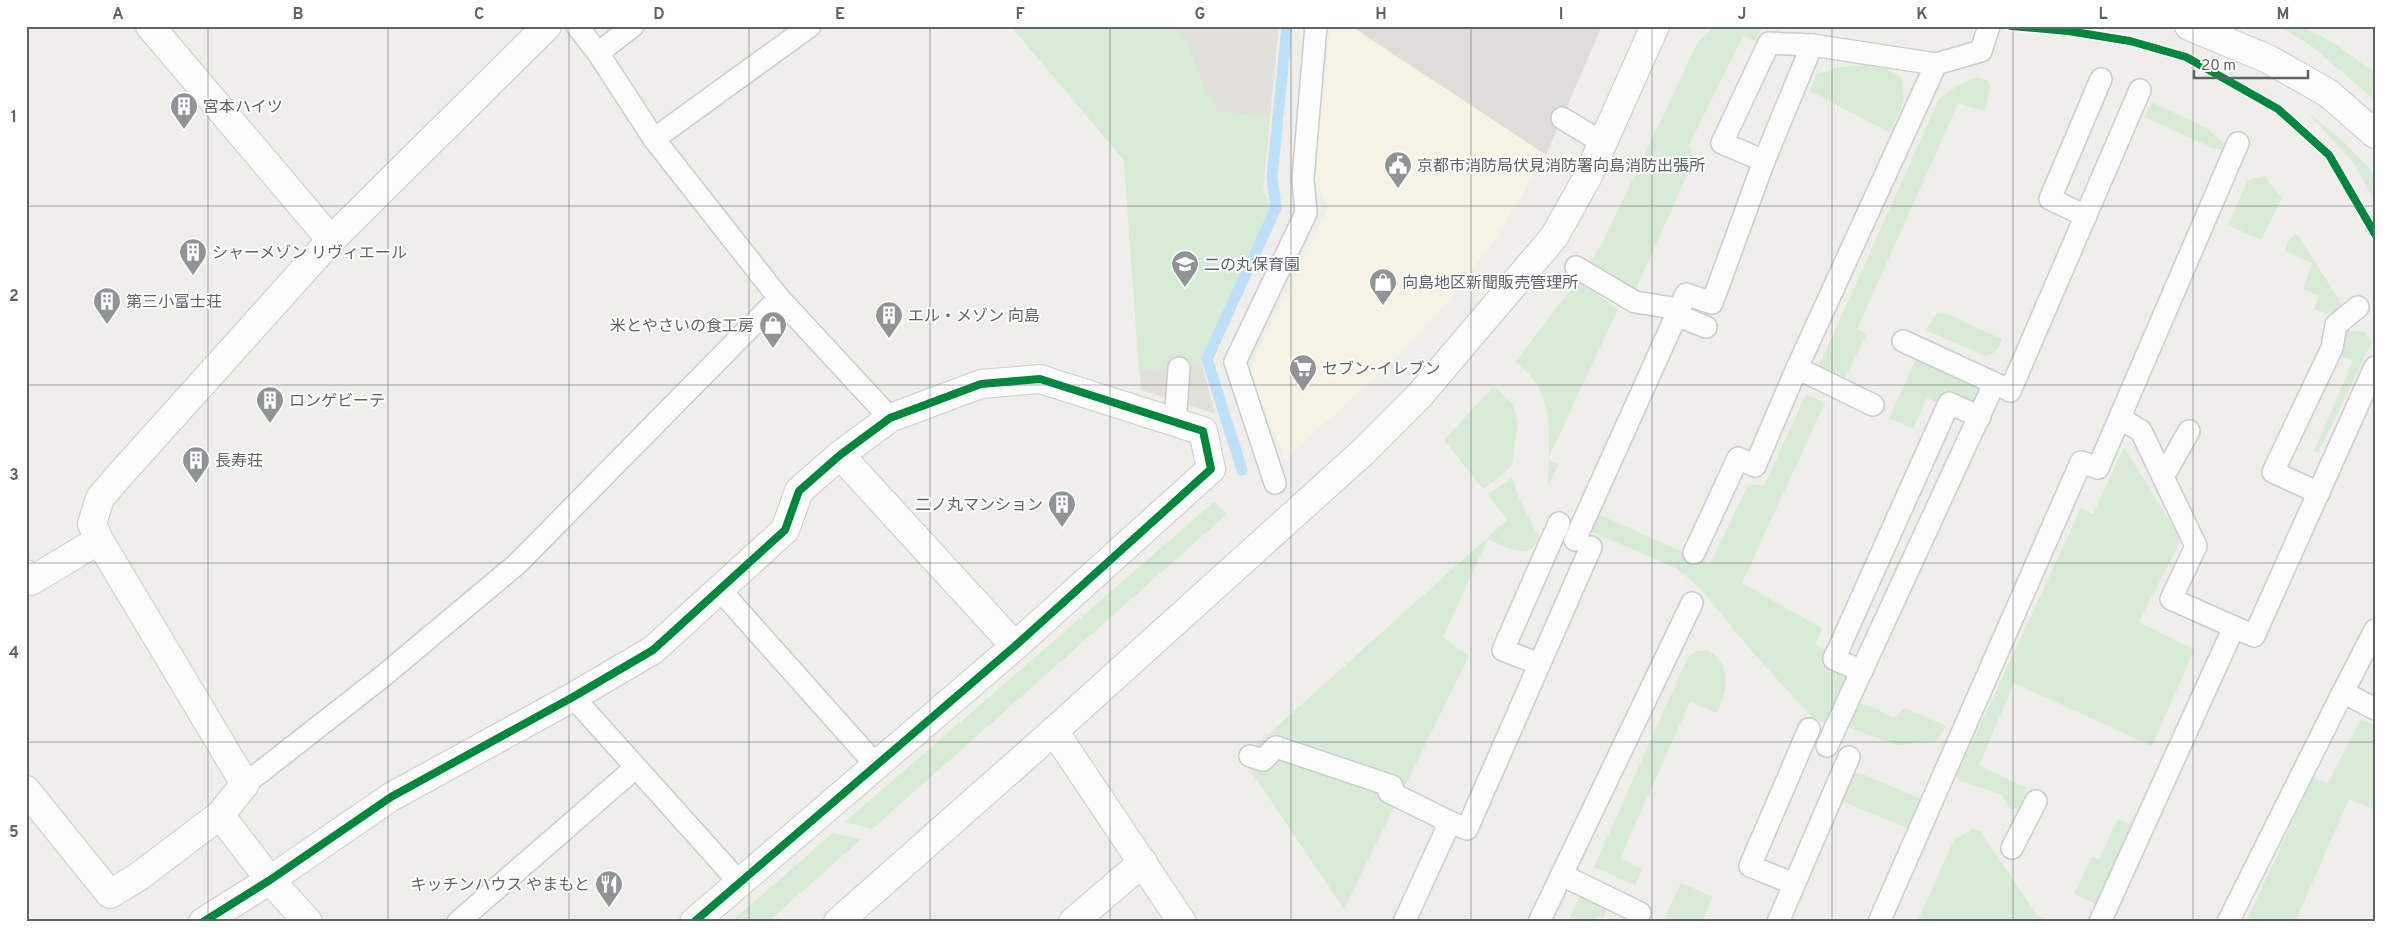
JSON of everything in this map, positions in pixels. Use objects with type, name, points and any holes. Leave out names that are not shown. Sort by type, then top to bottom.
[{"type":"street","points":[[150,26],[331,240]]},
{"type":"street","points":[[26,790],[110,894],[138,877],[220,815],[245,784],[99,540],[92,524],[100,498],[331,240],[547,26]]},
{"type":"street","points":[[838,922],[1054,731],[1363,452],[1419,396],[1554,237],[1587,178],[1655,26]]},
{"type":"street","points":[[2189,26],[2268,59],[2328,94],[2375,134]]},
{"type":"street","points":[[203,922],[270,880],[391,797],[573,697],[653,650],[785,530],[799,490],[840,455],[890,418],[981,384],[1040,379],[1203,431],[1211,469],[1015,646],[694,922]]},
{"type":"street","points":[[840,455],[1015,646]]},
{"type":"street","points":[[26,574],[31,581],[99,540]]},
{"type":"street","points":[[1054,731],[1182,922]]},
{"type":"street","points":[[220,815],[270,880],[308,922]]},
{"type":"street","points":[[1073,922],[1143,862]]},
{"type":"lane","points":[[577,26],[598,53],[654,139],[779,298],[890,418]]},
{"type":"lane","points":[[598,53],[633,26]]},
{"type":"lane","points":[[654,139],[810,26]]},
{"type":"lane","points":[[1275,483],[1235,362],[1306,213],[1302,178],[1316,26]]},
{"type":"lane","points":[[1764,161],[1722,143],[1769,43],[1812,45],[1936,64],[1982,51],[1989,26]]},
{"type":"lane","points":[[1250,756],[1263,760],[1276,747],[1285,750],[1392,786],[1389,792],[1467,829],[1540,664],[1583,544],[1678,312],[1686,294],[1712,303],[1764,161],[1812,45]]},
{"type":"lane","points":[[1694,553],[1738,458],[1755,466],[1797,368],[1936,64]]},
{"type":"lane","points":[[2086,216],[2050,199],[2101,79]]},
{"type":"lane","points":[[1827,746],[1980,417],[2007,390],[2086,216],[2140,90]]},
{"type":"lane","points":[[1562,118],[1603,143]]},
{"type":"lane","points":[[1878,922],[2082,462],[2098,468],[2238,142]]},
{"type":"lane","points":[[1576,267],[1635,302],[1678,312],[1706,327]]},
{"type":"lane","points":[[245,784],[382,677],[517,564],[779,298]]},
{"type":"lane","points":[[2318,493],[2273,472],[2332,348],[2336,325],[2358,307]]},
{"type":"lane","points":[[1903,341],[2007,390]]},
{"type":"lane","points":[[2120,418],[2141,431],[2196,546],[2171,599],[2254,636],[2375,367]]},
{"type":"lane","points":[[1175,423],[1179,368]]},
{"type":"lane","points":[[1797,368],[1874,405]]},
{"type":"lane","points":[[1862,671],[1834,660],[1950,403],[1980,417]]},
{"type":"lane","points":[[2163,477],[2189,431]]},
{"type":"lane","points":[[1540,664],[1503,650],[1559,524]]},
{"type":"lane","points":[[720,590],[876,765]]},
{"type":"lane","points":[[1539,922],[1692,603]]},
{"type":"lane","points":[[2100,922],[2234,626]]},
{"type":"lane","points":[[2228,922],[2375,630]]},
{"type":"lane","points":[[2343,692],[2375,709]]},
{"type":"lane","points":[[573,697],[739,882]]},
{"type":"lane","points":[[1794,884],[1750,866],[1809,729]]},
{"type":"lane","points":[[1778,922],[1849,757]]},
{"type":"lane","points":[[458,922],[635,768]]},
{"type":"lane","points":[[2012,848],[2036,801]]},
{"type":"lane","points":[[1404,922],[1450,822]]},
{"type":"lane","points":[[1562,874],[1640,913]]},
{"type":"shaded area","name":"二の丸保育園","points":[[1011,26],[1279,26],[1263,190],[1272,210],[1202,365],[1215,414],[1141,390],[1124,160]]},
{"type":"shaded area","points":[[1330,26],[1602,26],[1546,155],[1493,242],[1443,307],[1396,358],[1285,459],[1249,370],[1329,208],[1314,181]]},
{"type":"shaded area","points":[[1351,26],[1602,26],[1546,155]]},
{"type":"green space","name":"二の丸保育園","points":[[1011,26],[1172,26],[1187,41],[1205,91],[1219,112],[1269,116],[1263,190],[1272,210],[1202,365],[1139,371],[1124,160]]},
{"type":"green space","points":[[1715,26],[1762,26],[1755,41],[1743,36],[1689,145],[1694,160],[1634,293],[1586,267],[1601,246],[1698,42]]},
{"type":"green space","points":[[2279,26],[2301,26],[2334,43],[2375,73],[2375,100],[2313,47]]},
{"type":"green space","points":[[1868,65],[1889,70],[1901,77],[1903,85],[1902,106],[1889,132],[1810,91],[1816,75],[1839,67]]},
{"type":"green space","points":[[1978,77],[1987,80],[1991,87],[1985,111],[1958,104],[1857,329],[1867,334],[1844,379],[1819,366],[1939,99],[1959,85]]},
{"type":"green space","points":[[2152,102],[2206,128],[2232,150],[2215,149],[2144,117]]},
{"type":"green space","points":[[2307,112],[2342,140],[2375,174],[2375,202],[2353,162]]},
{"type":"green space","points":[[2264,176],[2282,198],[2261,240],[2228,225],[2248,180]]},
{"type":"green space","points":[[2295,234],[2299,236],[2342,305],[2337,317],[2314,309],[2319,296],[2303,289],[2312,263],[2285,251],[2288,241]]},
{"type":"green space","points":[[1577,281],[1618,309],[1549,458],[1548,418],[1544,402],[1538,387],[1529,374],[1515,362]]},
{"type":"green space","points":[[1945,313],[2002,339],[1998,348],[1992,354],[1985,356],[1926,330],[1936,314]]},
{"type":"green space","points":[[2343,330],[2365,332],[2372,342],[2318,453],[2314,451],[2353,361],[2338,355]]},
{"type":"green space","points":[[1916,359],[1981,388],[1974,404],[1946,392],[1940,404],[1927,398],[1913,429],[1889,418]]},
{"type":"green space","points":[[1494,386],[1512,403],[1518,421],[1512,465],[1483,489],[1444,440]]},
{"type":"green space","points":[[1806,394],[1825,403],[1742,583],[1822,628],[1815,645],[1827,651],[1854,673],[1828,724],[1814,719],[1754,654],[1699,587],[1676,568],[1590,531],[1598,514],[1710,564],[1749,484],[1764,486]]},
{"type":"green space","points":[[2124,447],[2181,540],[2139,622],[2194,650],[2152,746],[2014,683],[1979,765],[2027,788],[2019,808],[2011,809],[2001,794],[1960,781],[1957,775],[2081,508],[2093,514]]},
{"type":"green space","points":[[1549,459],[1559,464],[1548,486],[1548,468]]},
{"type":"green space","points":[[1512,478],[1521,503],[1539,537],[1535,545],[1524,551],[1509,548],[1488,539],[1443,637],[1469,656],[1344,909],[1242,758],[1507,520],[1488,494]]},
{"type":"green space","points":[[1214,502],[1227,514],[872,829],[845,822]]},
{"type":"green space","points":[[1707,650],[1716,656],[1725,670],[1726,678],[1723,696],[1717,713],[1690,702],[1620,858],[1642,869],[1635,885],[1594,867],[1688,657],[1697,651]]},
{"type":"green space","points":[[1857,703],[1871,706],[1894,718],[1905,708],[1946,726],[1937,741],[1896,745],[1846,726]]},
{"type":"green space","points":[[2361,719],[2375,725],[2375,805],[2373,809],[2349,799],[2295,922],[2246,922],[2313,778],[2328,783]]},
{"type":"green space","points":[[1855,773],[1865,775],[1923,800],[1909,829],[1839,800],[1848,779]]},
{"type":"green space","points":[[2118,819],[2135,827],[2098,905],[2074,894],[2092,856],[2099,859]]},
{"type":"green space","points":[[1972,829],[1980,831],[2037,915],[2051,922],[1917,922],[1954,840]]},
{"type":"green space","points":[[833,833],[861,839],[768,922],[731,922]]},
{"type":"green space","points":[[1681,883],[1713,897],[1702,922],[1663,922]]},
{"type":"green space","points":[[1580,896],[1607,909],[1603,918],[1597,916],[1594,922],[1568,922]]},
{"type":"waterway","points":[[1242,470],[1207,359],[1276,208],[1272,177],[1287,26]]},
{"type":"cycle path","points":[[2011,26],[2068,31],[2130,41],[2186,57],[2278,109],[2329,155],[2375,234]]},
{"type":"cycle path","points":[[203,922],[270,880],[391,797],[573,697],[653,650],[785,530],[799,491],[840,455],[890,418],[981,384],[1040,379],[1203,431],[1211,469],[1015,646],[694,922]]},
{"type":"place","name":"宮本ハイツ","points":[[184,130]]},
{"type":"place","name":"京都市消防局伏見消防署向島消防出張所","points":[[1398,189]]},
{"type":"place","name":"シャーメゾン リヴィエール","points":[[193,276]]},
{"type":"place","name":"二の丸保育園","points":[[1185,288]]},
{"type":"place","name":"向島地区新聞販売管理所","points":[[1383,306]]},
{"type":"place","name":"第三小富士荘","points":[[107,325]]},
{"type":"place","name":"エル・メゾン 向島","points":[[889,339]]},
{"type":"place","name":"米とやさいの食工房","points":[[773,349]]},
{"type":"place","name":"セブン-イレブン","points":[[1303,392]]},
{"type":"place","name":"ロンゲビーテ","points":[[270,424]]},
{"type":"place","name":"長寿荘","points":[[196,484]]},
{"type":"place","name":"二ノ丸マンション","points":[[1062,528]]},
{"type":"place","name":"キッチンハウス やまもと","points":[[609,908]]}]
